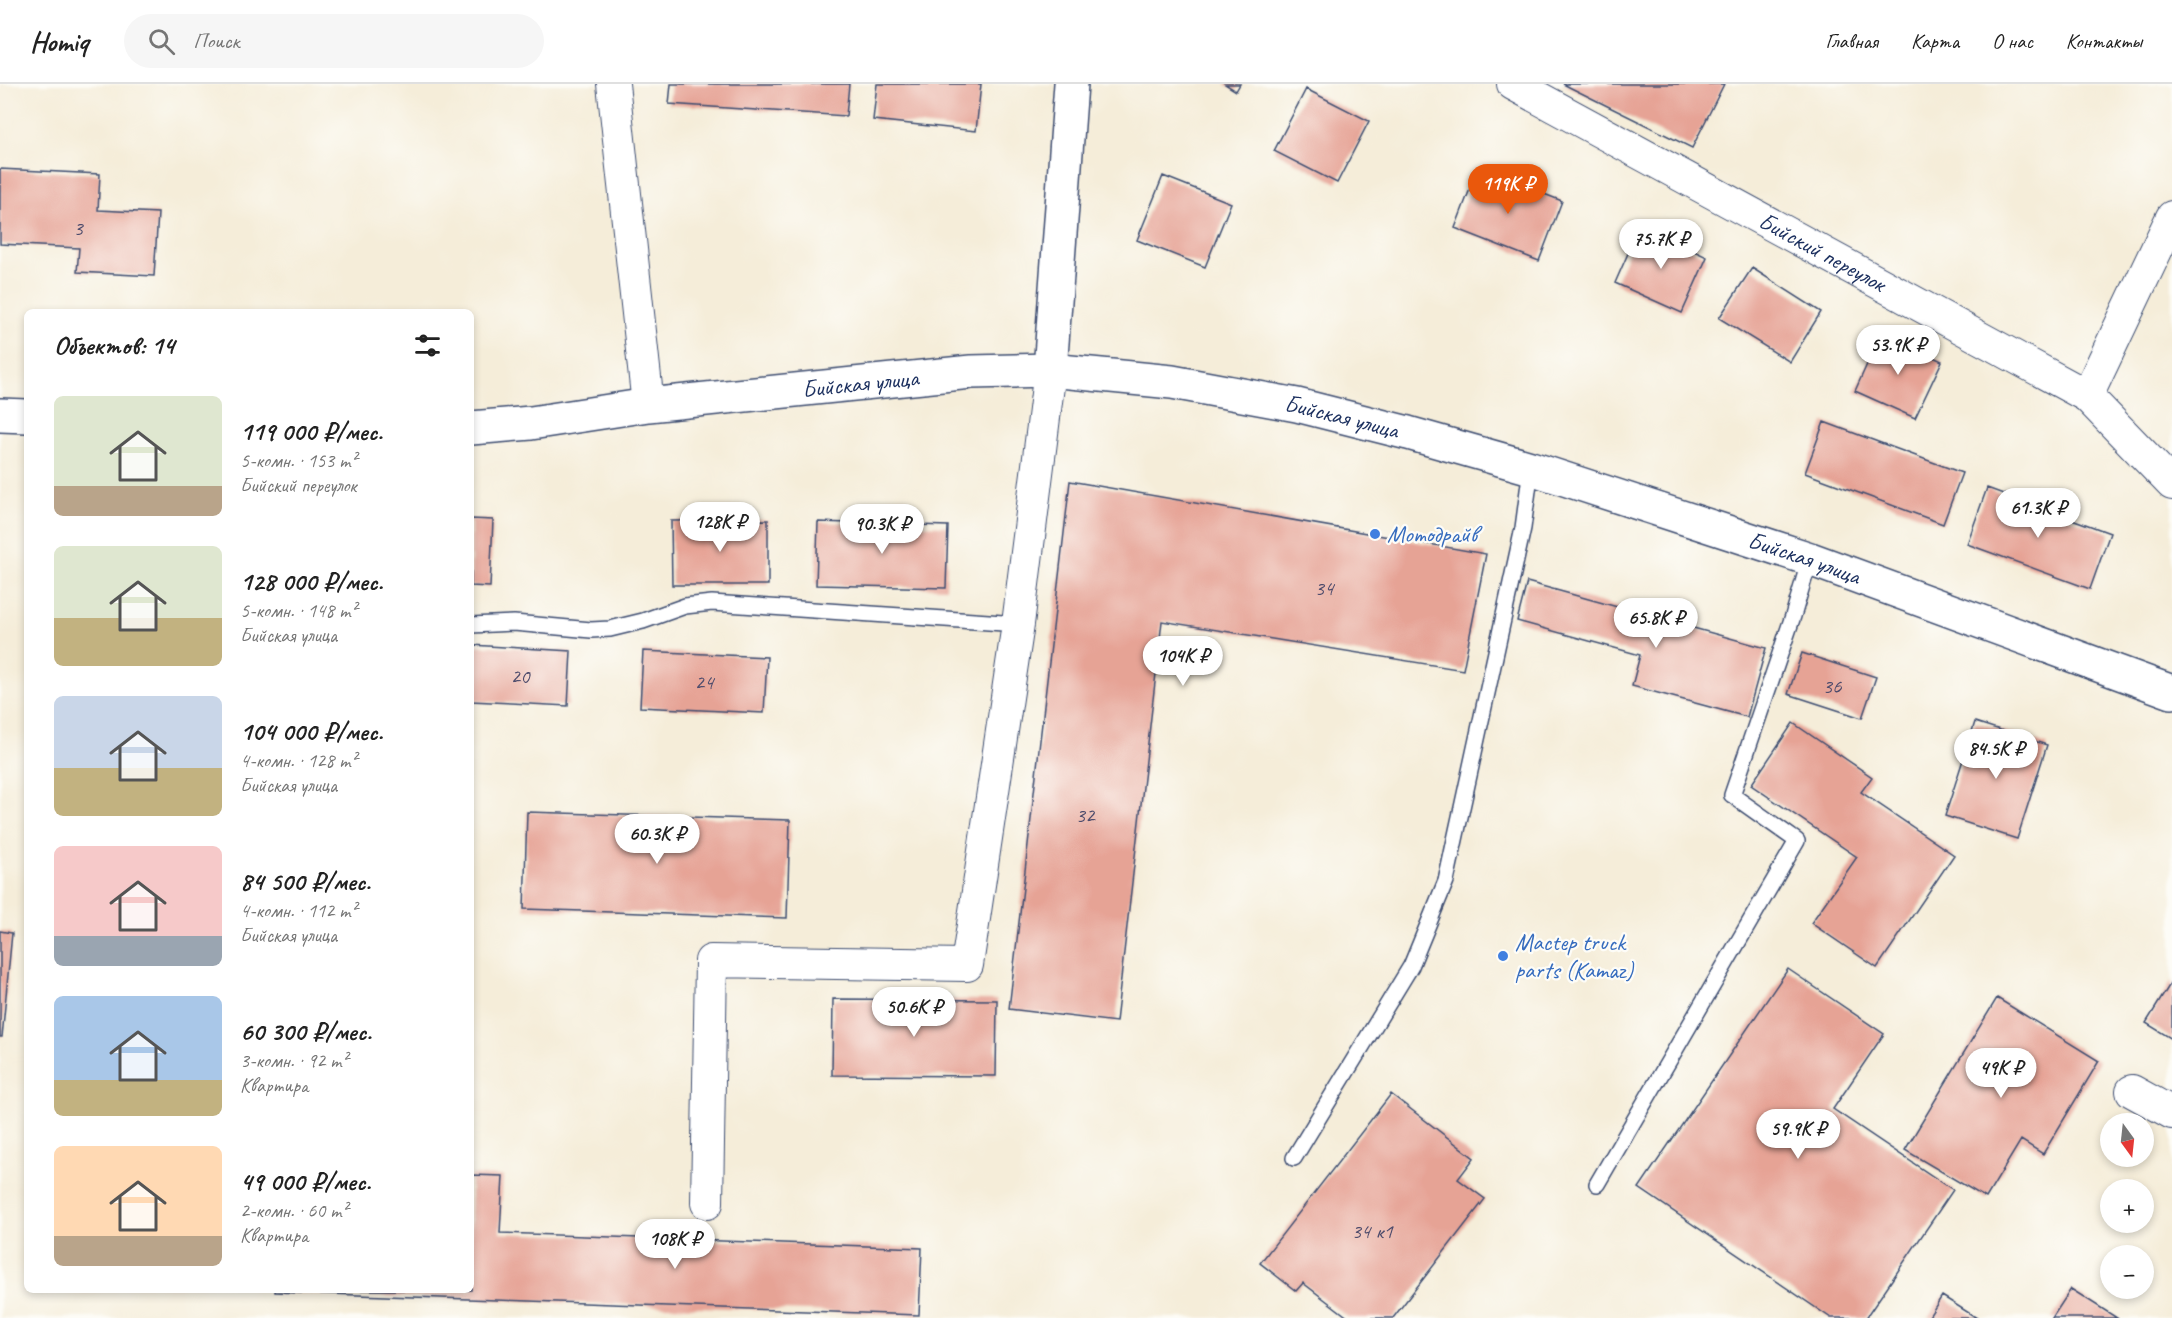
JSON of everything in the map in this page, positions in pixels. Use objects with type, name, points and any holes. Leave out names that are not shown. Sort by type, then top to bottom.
[{"type":"main road","points":[[1050,370],[1071,84]]},
{"type":"main road","name":"Бийская улица","points":[[474,428],[531,423],[648,405],[971,372],[1050,370],[1172,382],[1297,405],[1408,433],[1531,468],[1810,559],[2172,692]]},
{"type":"main road","points":[[0,415],[24,416]]},
{"type":"street","points":[[613,84],[648,405]]},
{"type":"street","name":"Бийский переулок","points":[[1513,84],[2087,396],[2172,484]]},
{"type":"street","points":[[2087,396],[2172,217]]},
{"type":"street","points":[[706,1203],[711,961],[967,965],[1018,624],[1050,370]]},
{"type":"street","points":[[2132,1091],[2172,1113]]},
{"type":"lane","points":[[1294,1158],[1411,966],[1446,880],[1523,528],[1531,468]]},
{"type":"lane","points":[[1597,1184],[1797,841],[1732,795],[1810,559]]},
{"type":"lane","points":[[474,625],[514,623],[591,630],[610,629],[644,621],[685,606],[712,603],[1018,624]]},
{"type":"building","points":[[671,84],[849,84],[846,116],[669,104]]},
{"type":"building","points":[[877,84],[981,84],[976,131],[873,120]]},
{"type":"building","points":[[1225,84],[1240,84],[1236,91]]},
{"type":"building","points":[[1563,84],[1724,84],[1692,148]]},
{"type":"building","points":[[1306,89],[1369,121],[1337,183],[1274,151]]},
{"type":"building","points":[[1478,168],[1562,201],[1539,261],[1455,228]]},
{"type":"building","points":[[0,169],[100,174],[98,210],[158,213],[154,276],[77,272],[79,248],[0,244]]},
{"type":"building","points":[[1163,176],[1231,203],[1205,267],[1137,240]]},
{"type":"building","points":[[1640,226],[1707,257],[1682,313],[1615,283]]},
{"type":"building","points":[[1752,268],[1821,312],[1790,362],[1719,318]]},
{"type":"building","points":[[1881,333],[1942,361],[1915,418],[1855,391]]},
{"type":"building","points":[[1824,422],[1962,473],[1943,524],[1805,473]]},
{"type":"building","points":[[1070,481],[1486,554],[1463,670],[1162,621],[1116,1022],[1009,1009]]},
{"type":"building","points":[[1987,488],[2110,533],[2090,589],[1967,544]]},
{"type":"building","points":[[474,519],[493,520],[490,587],[474,586]]},
{"type":"building","points":[[768,520],[768,585],[672,585],[671,521]]},
{"type":"building","points":[[818,522],[948,526],[946,588],[816,585]]},
{"type":"building","points":[[1527,582],[1766,648],[1747,717],[1632,686],[1640,655],[1517,621]]},
{"type":"building","points":[[474,645],[571,651],[568,706],[474,701]]},
{"type":"building","points":[[643,651],[767,657],[764,713],[640,707]]},
{"type":"building","points":[[1802,653],[1876,677],[1862,718],[1788,694]]},
{"type":"building","points":[[1975,722],[2047,745],[2017,839],[1945,816]]},
{"type":"building","points":[[1793,723],[1872,777],[1861,792],[1954,855],[1877,968],[1811,923],[1857,857],[1751,785]]},
{"type":"building","points":[[527,812],[790,820],[787,918],[524,909]]},
{"type":"building","points":[[0,931],[12,933],[2,1037],[0,1037]]},
{"type":"building","points":[[1788,969],[1884,1034],[1833,1109],[1953,1190],[1866,1318],[1831,1318],[1639,1188]]},
{"type":"building","points":[[2172,981],[2172,1039],[2146,1023]]},
{"type":"building","points":[[1997,998],[2099,1061],[2043,1154],[2021,1140],[1986,1198],[1905,1150]]},
{"type":"building","points":[[833,999],[997,1000],[996,1076],[832,1075]]},
{"type":"building","points":[[1391,1094],[1474,1158],[1458,1179],[1485,1199],[1393,1318],[1349,1318],[1303,1283],[1296,1291],[1260,1263]]},
{"type":"building","points":[[474,1175],[503,1176],[500,1233],[922,1248],[919,1315],[303,1293],[474,1293]]},
{"type":"building","points":[[2071,1289],[2117,1318],[2052,1318]]},
{"type":"building","points":[[1942,1296],[1977,1318],[1928,1318]]},
{"type":"place","name":"Мотодрайв","points":[[1375,534]]},
{"type":"place","name":"Mactep truck parts (Kamaz)","points":[[1503,956]]}]
